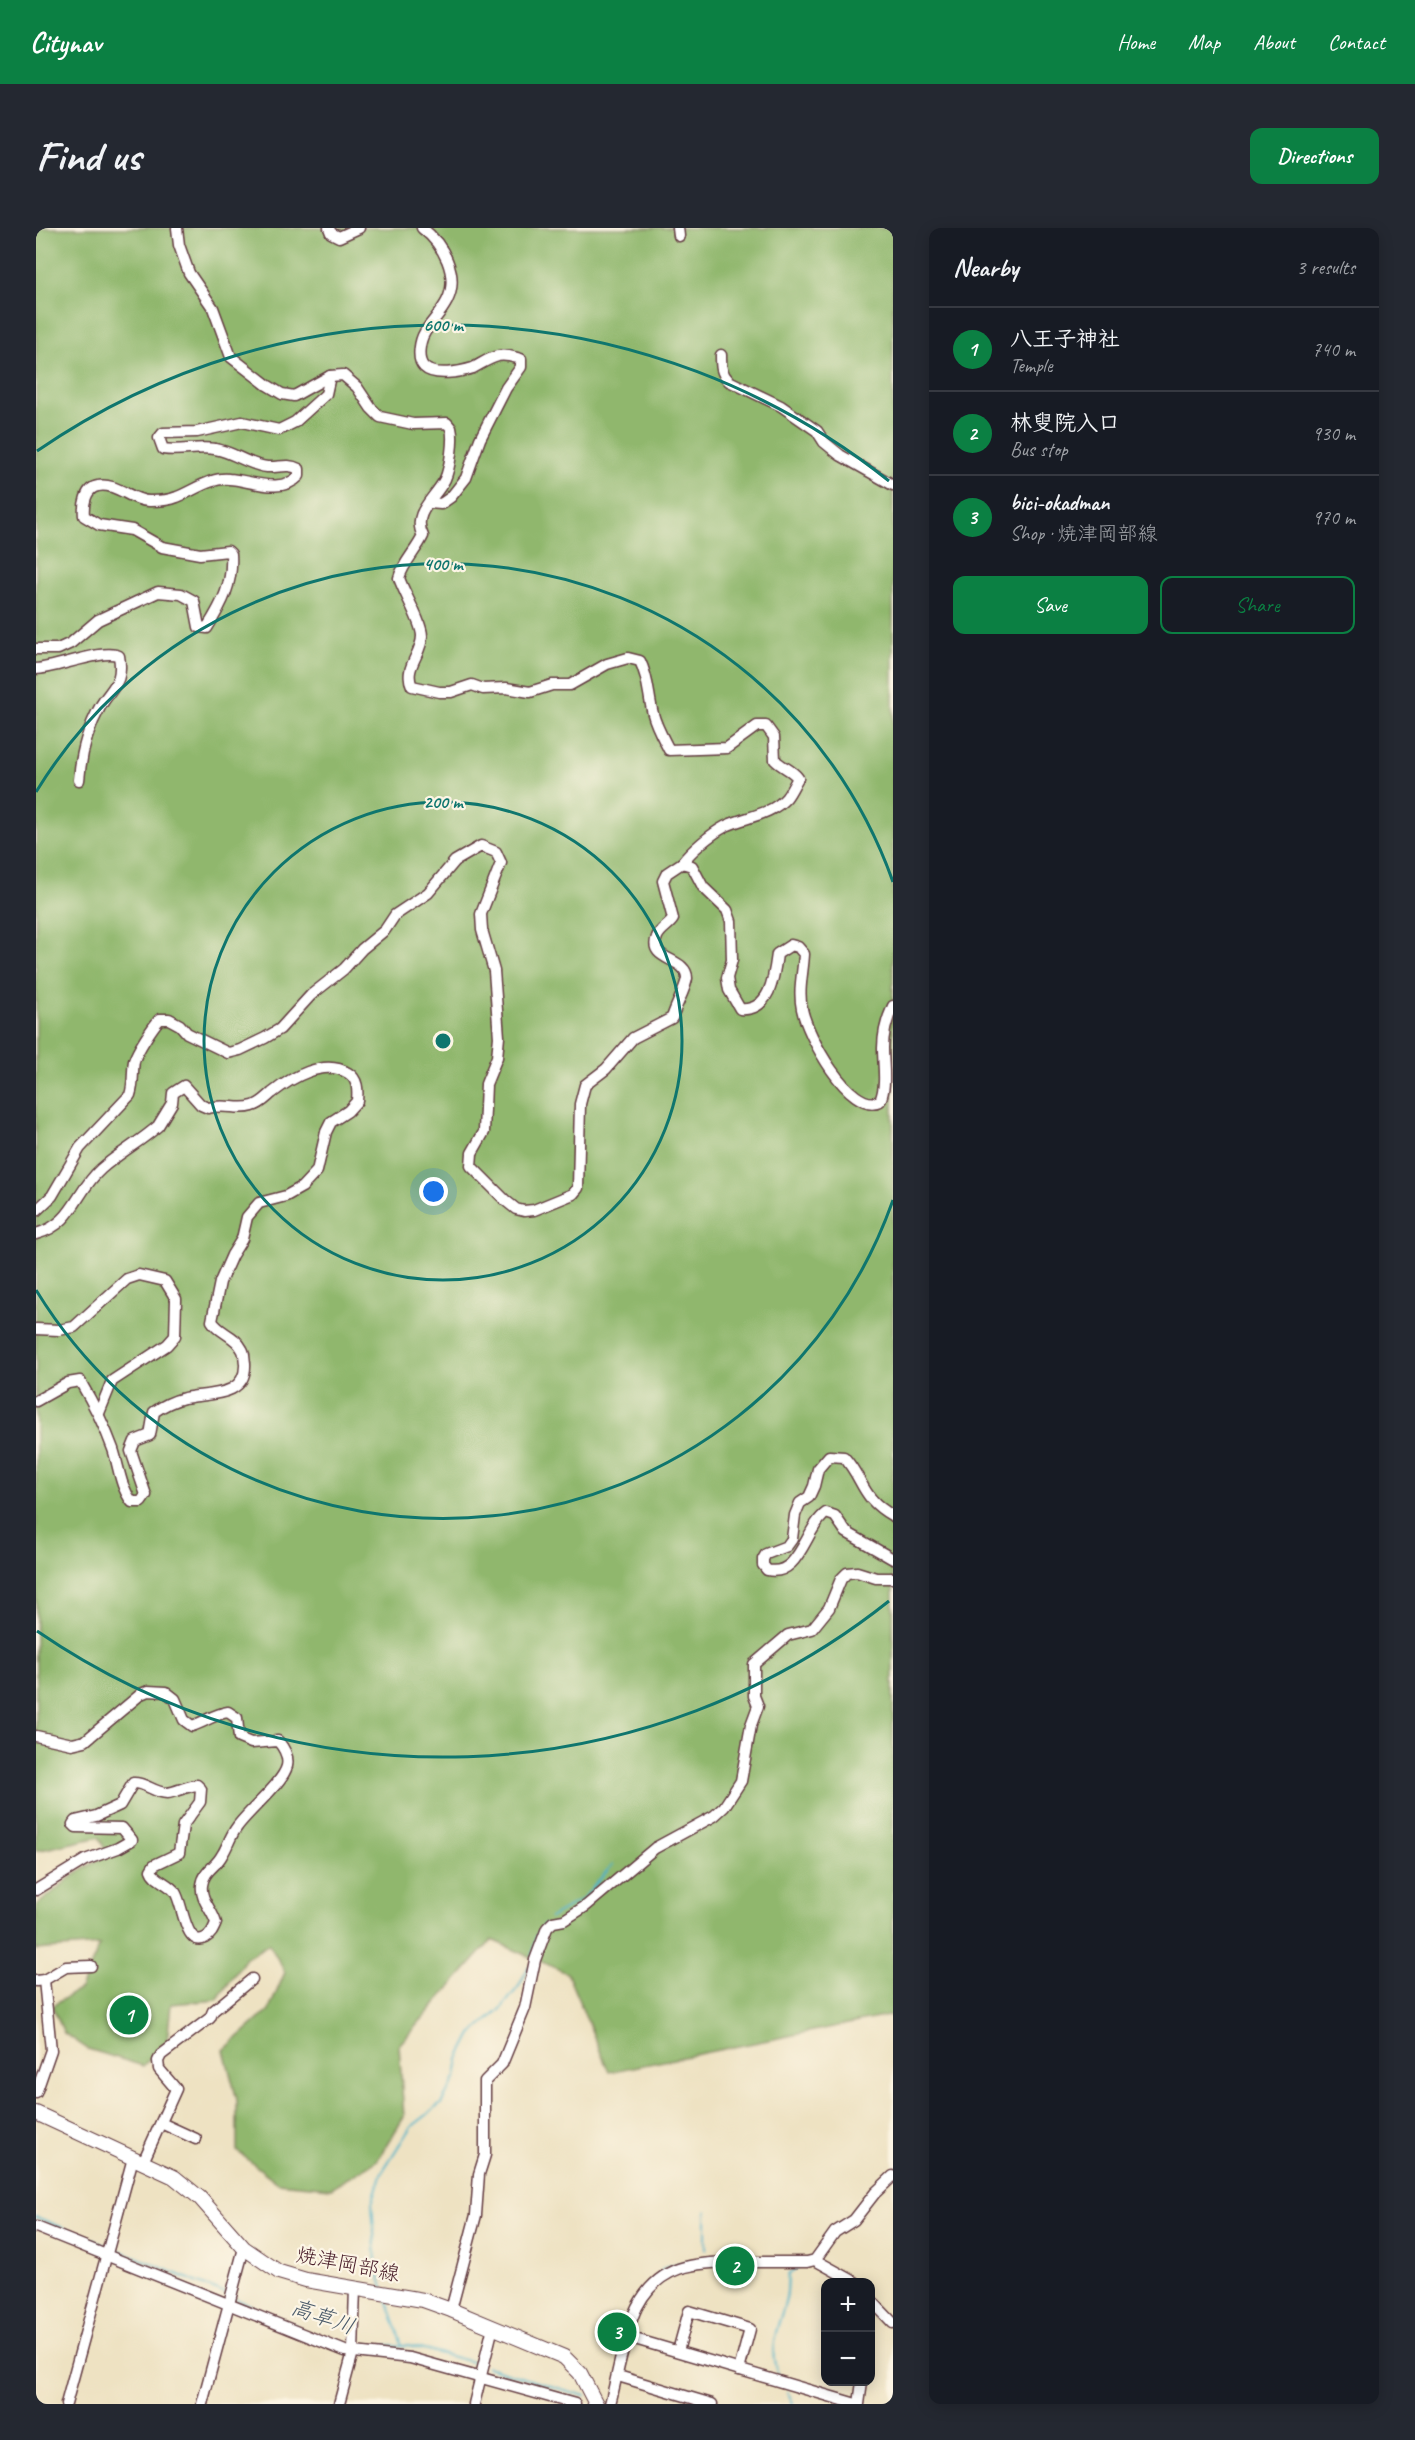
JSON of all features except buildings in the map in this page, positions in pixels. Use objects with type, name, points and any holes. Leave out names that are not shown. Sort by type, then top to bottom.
[{"type":"main road","name":"焼津岡部線","points":[[36,2114],[174,2177],[189,2187],[244,2248],[279,2272],[291,2277],[423,2300],[451,2310],[564,2357],[580,2373],[593,2398]]},
{"type":"street","points":[[36,1211],[39,1211],[52,1196],[80,1148],[130,1095],[134,1085],[135,1058],[160,1019],[169,1019],[180,1025],[187,1033],[228,1053],[265,1038],[280,1029],[311,995],[344,969],[362,949],[385,930],[395,915],[428,893],[455,861],[481,846],[496,852],[501,863],[481,914],[482,930],[494,971],[499,1037],[497,1057],[486,1084],[484,1132],[472,1153],[471,1166],[516,1209],[534,1210],[573,1194],[578,1188],[580,1104],[585,1085],[606,1069],[633,1038],[672,1018],[687,980],[682,965],[659,953],[656,946],[657,938],[673,920],[663,881],[667,873],[726,826],[747,820],[777,806],[787,797],[798,778],[791,770],[782,767],[775,760],[774,737],[766,726],[757,726],[727,748],[669,750],[652,714],[649,686],[640,661],[628,658],[607,664],[570,685],[552,685],[530,692],[472,685],[451,692],[439,692],[412,686],[409,678],[411,664],[418,651],[422,633],[399,578],[401,570],[417,550],[423,536],[418,526],[420,516],[447,472],[452,428],[447,423],[413,424],[380,417],[357,387],[343,375],[330,376],[294,396],[282,394],[231,357],[213,308],[189,273],[179,245],[177,228]]},
{"type":"street","points":[[329,228],[331,233],[339,237],[359,228]]},
{"type":"street","points":[[422,228],[434,238],[450,266],[451,288],[447,301],[424,333],[419,351],[420,362],[425,368],[436,372],[461,371],[500,355],[520,360],[520,367],[497,404],[480,439],[466,478],[451,497],[441,504],[429,503]]},
{"type":"street","points":[[722,355],[723,375],[729,381],[781,406],[817,431],[824,442],[840,454],[893,485]]},
{"type":"street","points":[[36,650],[58,649],[71,643],[98,620],[158,592],[180,594],[194,601],[198,627],[207,628],[223,602],[230,581],[232,568],[231,555],[228,551],[200,554],[162,547],[132,530],[99,525],[84,516],[83,503],[89,491],[98,486],[108,487],[147,502],[175,498],[208,483],[226,478],[265,486],[293,482],[299,476],[299,469],[291,465],[268,467],[253,464],[232,452],[212,448],[173,451],[163,449],[159,438],[163,433],[197,432],[242,422],[279,430],[295,422],[326,394],[330,376]]},
{"type":"street","points":[[36,669],[53,668],[97,654],[114,653],[119,656],[117,686],[100,705],[86,740],[79,780]]},
{"type":"street","points":[[682,863],[692,866],[703,887],[727,910],[731,921],[732,939],[732,960],[727,978],[729,990],[740,1008],[747,1010],[758,1006],[765,999],[774,976],[777,954],[791,945],[798,947],[804,954],[800,986],[802,1012],[817,1048],[840,1082],[867,1104],[880,1101],[884,1093],[883,1044],[887,1019],[893,1005]]},
{"type":"street","points":[[36,1234],[48,1231],[61,1223],[95,1174],[158,1126],[165,1118],[172,1103],[173,1093],[177,1089],[184,1086],[201,1105],[208,1108],[223,1105],[244,1108],[256,1106],[293,1078],[316,1070],[342,1069],[352,1075],[356,1082],[357,1101],[348,1111],[331,1122],[326,1132],[317,1171],[302,1186],[286,1196],[259,1203],[248,1217],[242,1239],[220,1282],[212,1321],[215,1326],[231,1335],[244,1351],[245,1372],[240,1384],[222,1393],[185,1398],[165,1404],[154,1412],[150,1435],[135,1441],[131,1451],[146,1495],[141,1502],[132,1502],[125,1493],[114,1451],[99,1413],[80,1381],[68,1383],[36,1401]]},
{"type":"street","points":[[36,1329],[59,1330],[74,1327],[127,1279],[139,1275],[165,1281],[176,1299],[175,1336],[167,1345],[112,1381],[99,1413]]},
{"type":"street","points":[[893,1516],[873,1502],[844,1457],[829,1456],[818,1468],[809,1497],[800,1503],[795,1515],[792,1539],[787,1546],[766,1554],[763,1558],[763,1565],[767,1570],[775,1572],[797,1557],[818,1519],[826,1513],[835,1516],[846,1532],[893,1559]]},
{"type":"street","points":[[451,2310],[476,2215],[479,2174],[485,2155],[485,2081],[502,2064],[522,2017],[535,1960],[546,1928],[553,1922],[564,1920],[586,1906],[655,1848],[714,1816],[724,1807],[741,1780],[751,1725],[758,1706],[754,1696],[754,1664],[788,1635],[812,1629],[829,1608],[841,1579],[847,1573],[857,1572],[876,1578],[893,1578]]},
{"type":"street","points":[[36,1736],[72,1744],[85,1741],[141,1694],[156,1691],[166,1692],[175,1699],[180,1712],[192,1726],[217,1714],[228,1712],[237,1718],[239,1738],[251,1743],[278,1742],[283,1747],[288,1760],[284,1774],[237,1826],[223,1855],[205,1875],[201,1891],[204,1900],[214,1914],[216,1923],[208,1937],[200,1940],[194,1939],[189,1933],[181,1902],[174,1890],[152,1874],[151,1870],[154,1866],[179,1853],[183,1825],[202,1796],[201,1789],[197,1785],[167,1793],[155,1791],[137,1782],[133,1783],[120,1805],[96,1816],[75,1821],[73,1824],[76,1827],[122,1828],[132,1840],[118,1848],[85,1860],[36,1890]]},
{"type":"street","points":[[36,2093],[51,2050],[40,1980],[66,1967],[91,1966]]},
{"type":"street","points":[[66,2404],[110,2240],[138,2160],[176,2089],[159,2069],[158,2061],[161,2055],[210,2018],[213,2011],[252,1979]]},
{"type":"street","points":[[160,2122],[196,2139]]},
{"type":"street","points":[[611,2401],[638,2306],[650,2288],[661,2278],[679,2268],[703,2262],[807,2262],[815,2260],[835,2232],[854,2220],[875,2193],[893,2176]]},
{"type":"street","points":[[36,2226],[230,2298],[345,2351],[353,2348],[483,2372],[575,2404]]},
{"type":"street","points":[[202,2404],[244,2248]]},
{"type":"street","points":[[815,2260],[846,2278]]},
{"type":"street","points":[[339,2404],[353,2348],[355,2288]]},
{"type":"street","points":[[875,2307],[893,2323]]},
{"type":"street","points":[[678,2351],[689,2311],[750,2330],[740,2370]]},
{"type":"street","points":[[474,2404],[493,2327]]},
{"type":"street","points":[[628,2337],[858,2404],[860,2386]]},
{"type":"street","points":[[618,2376],[712,2404]]},
{"type":"green space","points":[[36,228],[893,228],[893,2015],[609,2072],[567,1973],[492,1940],[399,2045],[404,2117],[377,2161],[331,2188],[278,2183],[237,2151],[237,2100],[224,2050],[269,2010],[285,1972],[269,1944],[246,1958],[217,2000],[171,2004],[167,2041],[143,2066],[88,2049],[64,2033],[52,2006],[80,1989],[100,1945],[36,1950],[36,1906],[70,1878],[107,1854],[99,1837],[36,1851]]},
{"type":"waterway","points":[[550,1918],[583,1899],[613,1864]]},
{"type":"waterway","points":[[532,1955],[536,1937],[544,1924]]},
{"type":"waterway","points":[[383,2288],[376,2262],[372,2203],[382,2172],[410,2128],[441,2104],[456,2077],[459,2059],[472,2034],[500,2010],[519,1986],[529,1966]]},
{"type":"waterway","points":[[706,2211],[706,2250]]},
{"type":"waterway","name":"高草川","points":[[36,2217],[106,2245]]},
{"type":"waterway","name":"高草川","points":[[114,2248],[228,2295]]},
{"type":"waterway","points":[[657,2275],[665,2268],[689,2261]]},
{"type":"waterway","points":[[780,2378],[774,2358],[774,2340],[786,2300],[788,2274],[798,2267]]},
{"type":"waterway","name":"高草川","points":[[236,2299],[296,2326]]},
{"type":"waterway","points":[[387,2299],[402,2345]]},
{"type":"waterway","name":"高草川","points":[[358,2346],[409,2345],[479,2364]]},
{"type":"waterway","name":"高草川","points":[[487,2367],[585,2396]]},
{"type":"waterway","points":[[787,2392],[793,2404]]},
{"type":"place","name":"八王子神社","points":[[129,2015]]},
{"type":"place","name":"林叟院入口","points":[[735,2266]]},
{"type":"place","name":"bici-okadman","points":[[617,2332]]}]
